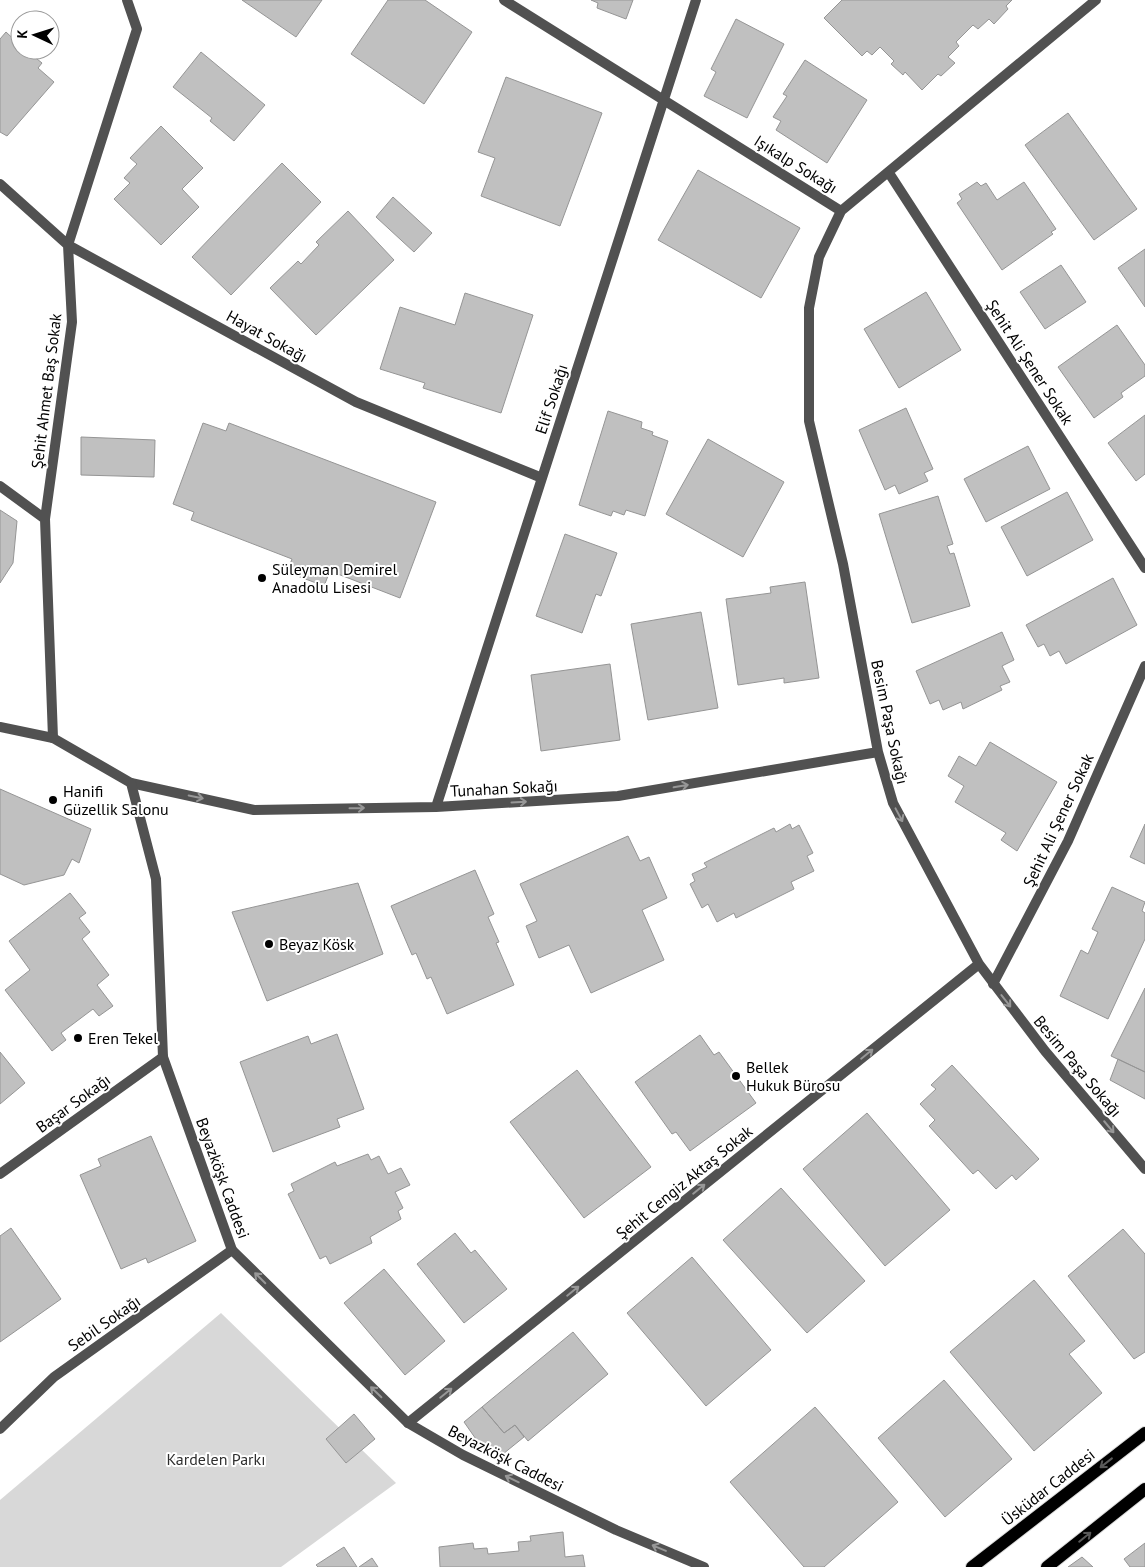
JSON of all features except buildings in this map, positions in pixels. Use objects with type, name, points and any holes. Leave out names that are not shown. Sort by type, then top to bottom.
[{"type":"main road","name":"Üsküdar Caddesi","points":[[972,1567],[1145,1433]]},
{"type":"main road","points":[[1047,1567],[1145,1489]]},
{"type":"street","name":"Şehit Ahmet Baş Sokak","points":[[53,738],[45,519],[72,322],[68,245],[137,29],[127,0]]},
{"type":"street","name":"Işıkalp Sokağı","points":[[504,0],[841,210],[889,173],[1096,0]]},
{"type":"street","name":"Elif Sokağı","points":[[436,807],[696,0]]},
{"type":"street","name":"Şehit Ali Şener Sokak","points":[[889,173],[1145,568]]},
{"type":"street","name":"Hayat Sokağı","points":[[0,184],[68,245],[356,402],[542,478]]},
{"type":"street","name":"Besim Paşa Sokağı","points":[[841,210],[819,257],[809,308],[809,421],[843,564],[878,752],[893,803],[978,964],[1045,1051],[1145,1170]]},
{"type":"street","points":[[0,486],[45,519]]},
{"type":"street","name":"Şehit Ali Şener Sokak","points":[[993,984],[1068,841],[1145,666]]},
{"type":"street","points":[[0,727],[53,738],[131,783]]},
{"type":"street","name":"Tunahan Sokağı","points":[[131,783],[254,810],[436,807],[618,796],[878,752]]},
{"type":"street","name":"Beyazköşk Caddesi","points":[[131,783],[156,879],[163,1057],[232,1250],[408,1423],[463,1455],[608,1526],[704,1567]]},
{"type":"street","name":"Şehit Cengiz Aktaş Sokak","points":[[408,1423],[978,964]]},
{"type":"street","name":"Başar Sokağı","points":[[0,1174],[163,1057]]},
{"type":"street","name":"Sebil Sokağı","points":[[0,1429],[54,1377],[232,1250]]},
{"type":"green space","name":"Kardelen Parkı","points":[[221,1313],[396,1483],[281,1567],[0,1567],[0,1500]]},
{"type":"place","name":"Süleyman Demirel Anadolu Lisesi","points":[[262,578]]},
{"type":"place","name":"Hanifi Güzellik Salonu","points":[[53,800]]},
{"type":"place","name":"Beyaz Kösk","points":[[269,944]]},
{"type":"place","name":"Eren Tekel","points":[[78,1038]]},
{"type":"place","name":"Bellek Hukuk Bürosu","points":[[736,1076]]}]
